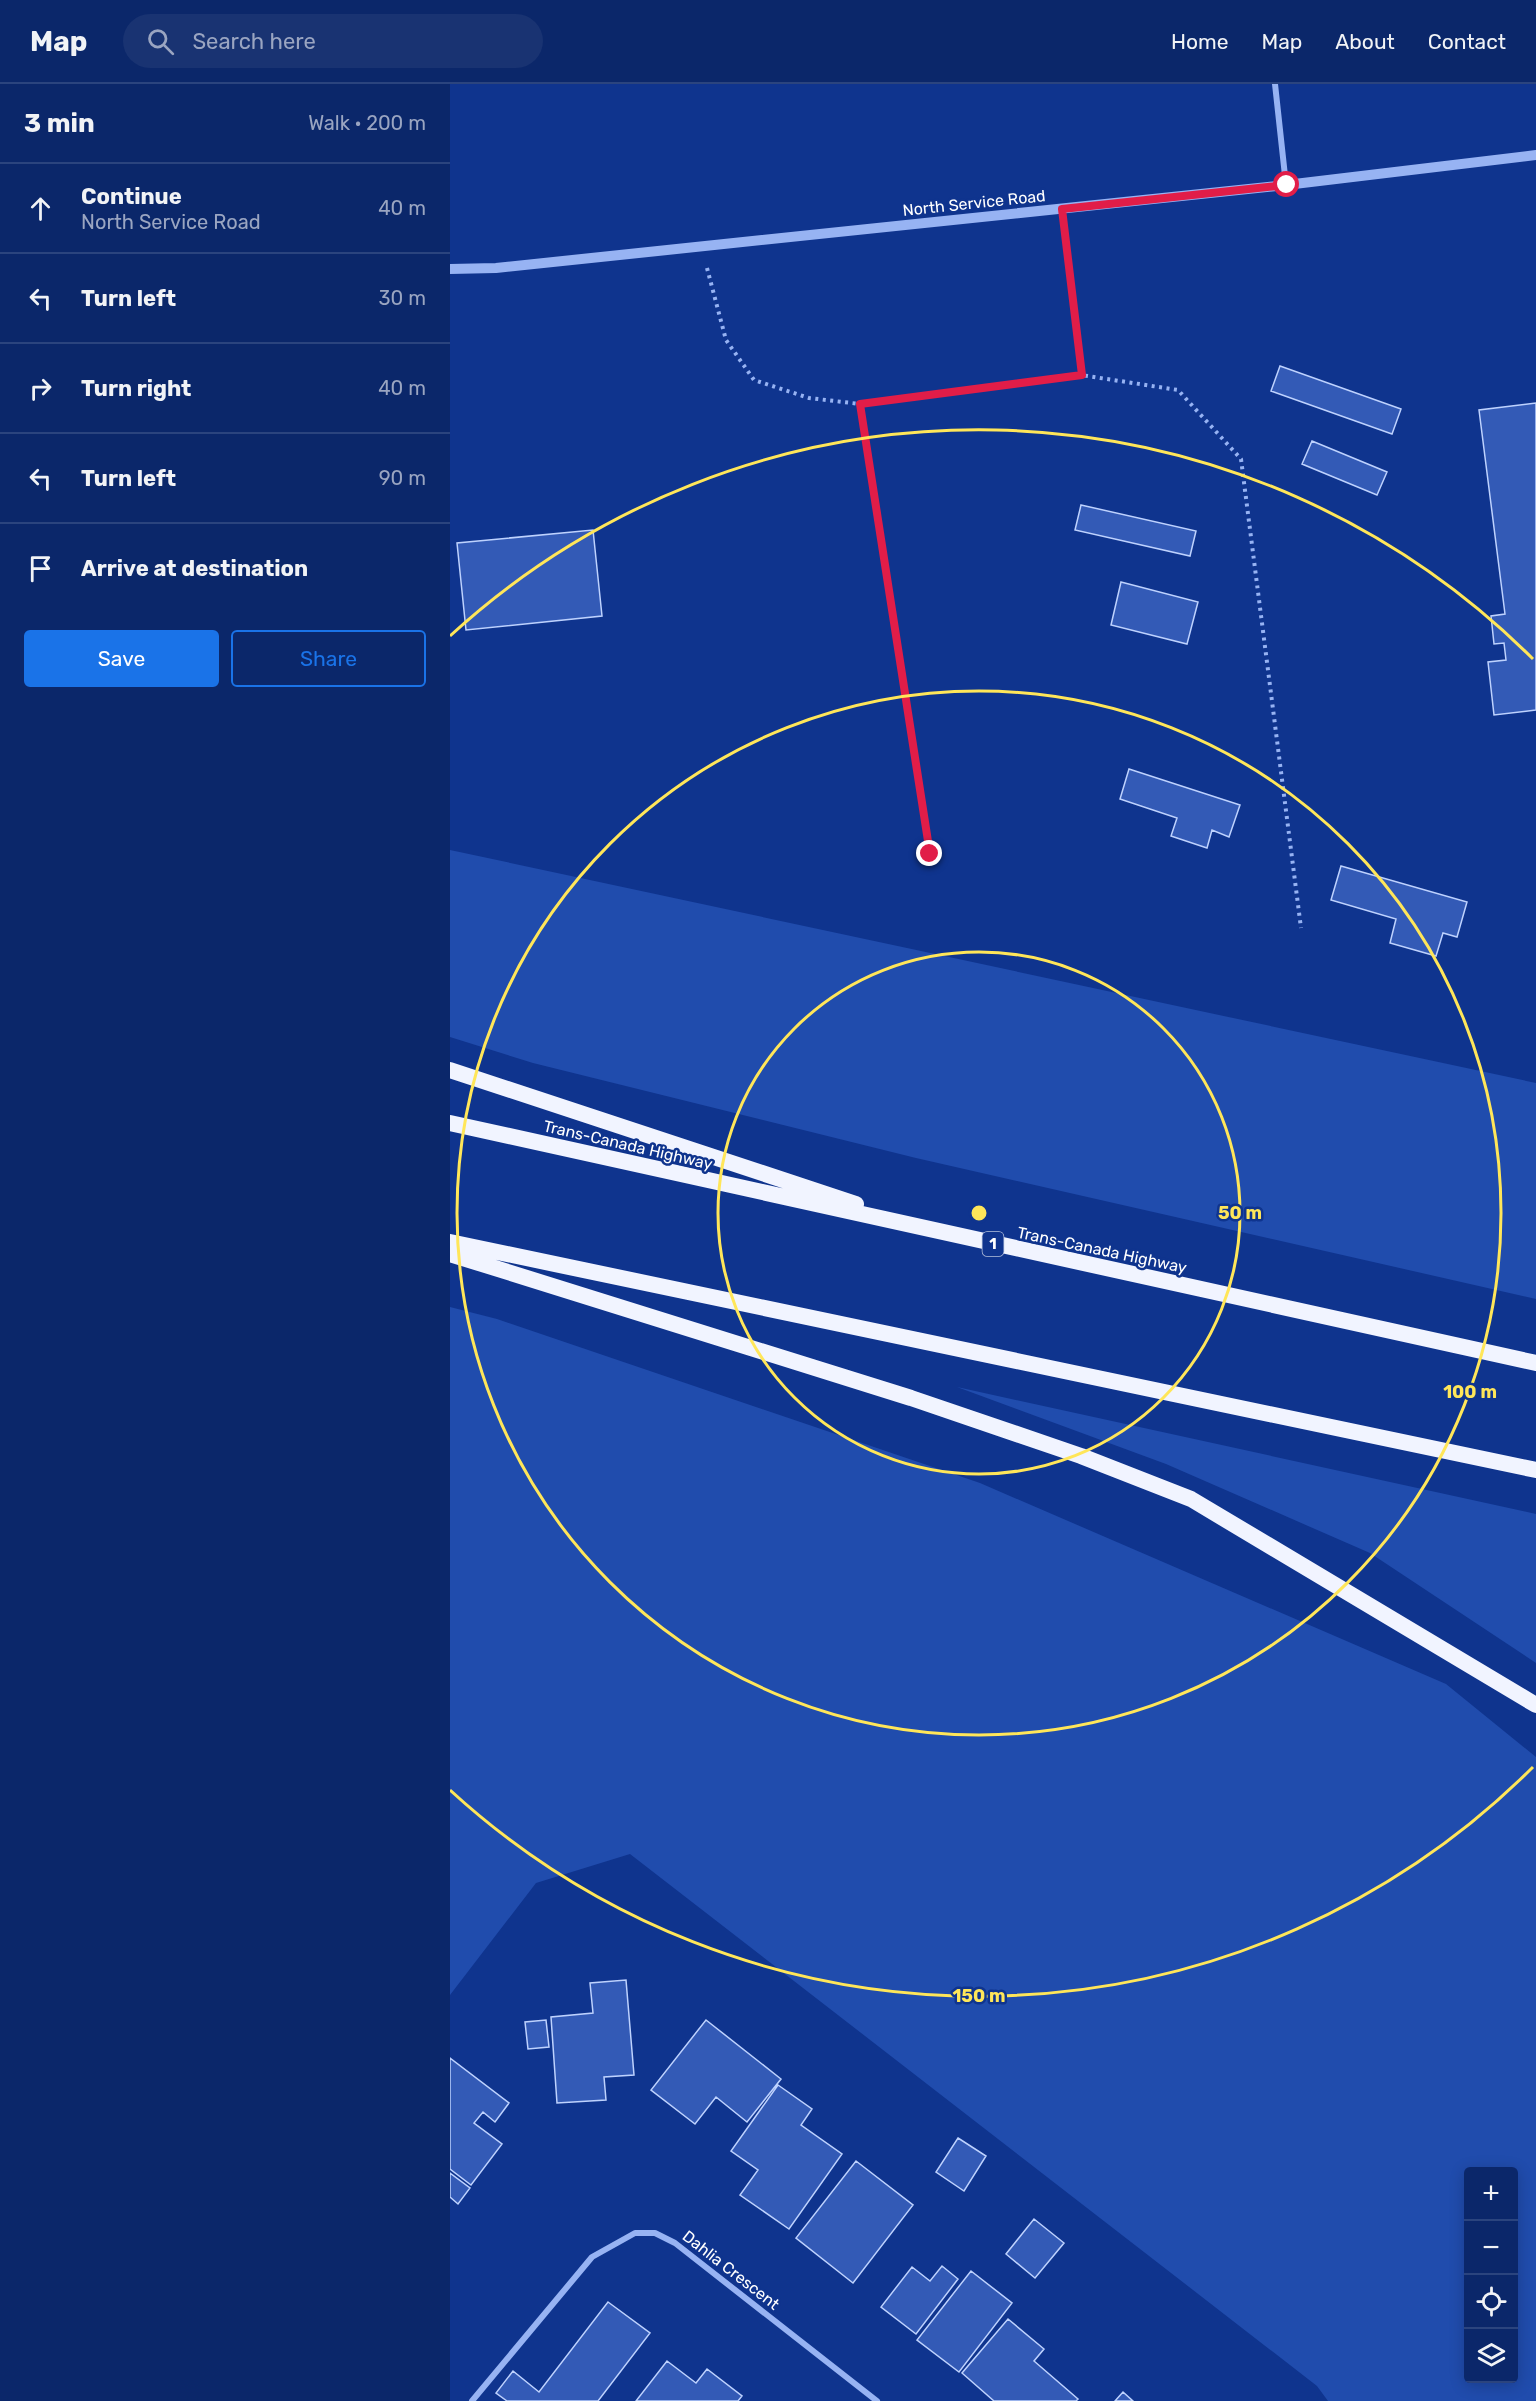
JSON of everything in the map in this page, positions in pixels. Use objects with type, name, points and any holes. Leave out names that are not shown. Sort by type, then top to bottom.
[{"type":"highway","points":[[450,1070],[945,1234]]},
{"type":"highway","name":"Trans-Canada Highway","points":[[450,1124],[1536,1363]]},
{"type":"highway","points":[[450,1242],[1536,1470]]},
{"type":"highway","points":[[450,1254],[911,1398],[1081,1456],[1191,1499],[1536,1705]]},
{"type":"street","points":[[1275,84],[1287,185]]},
{"type":"street","name":"North Service Road","points":[[450,269],[496,268],[701,247],[1287,185],[1536,155]]},
{"type":"street","name":"Dahlia Crescent","points":[[472,2401],[592,2257],[635,2233],[655,2233],[675,2242],[877,2401]]},
{"type":"path","points":[[1062,209],[1082,375]]},
{"type":"path","points":[[701,247],[726,340],[754,380],[809,398],[860,404],[1082,375],[1178,390],[1240,459],[1301,928]]},
{"type":"path","points":[[860,404],[930,854]]},
{"type":"shaded area","points":[[450,850],[1536,1083],[1536,1299],[916,1158],[533,1063],[450,1037]]},
{"type":"shaded area","points":[[450,1307],[497,1319],[980,1483],[1446,1684],[1536,1757],[1536,2401],[1328,2401],[1317,2386],[630,1854],[536,1883],[450,1995]]},
{"type":"shaded area","points":[[957,1387],[1536,1514],[1536,1663],[1370,1553],[1166,1464]]},
{"type":"building","points":[[1280,366],[1401,409],[1392,434],[1271,391]]},
{"type":"building","points":[[1536,403],[1536,710],[1494,715],[1488,662],[1506,660],[1504,643],[1494,644],[1491,616],[1505,614],[1479,410]]},
{"type":"building","points":[[1312,441],[1387,472],[1377,495],[1302,464]]},
{"type":"building","points":[[1081,505],[1196,531],[1190,556],[1075,530]]},
{"type":"building","points":[[593,530],[602,616],[466,630],[457,543]]},
{"type":"building","points":[[1121,582],[1198,602],[1187,644],[1111,625]]},
{"type":"building","points":[[1129,769],[1240,805],[1229,837],[1212,830],[1207,848],[1171,836],[1177,818],[1120,799]]},
{"type":"building","points":[[1341,866],[1467,902],[1457,937],[1443,933],[1436,956],[1390,943],[1396,919],[1331,900]]},
{"type":"building","points":[[626,1980],[634,2075],[604,2077],[606,2100],[557,2103],[551,2017],[593,2013],[590,1983]]},
{"type":"building","points":[[546,2020],[549,2047],[528,2049],[525,2022]]},
{"type":"building","points":[[706,2020],[781,2079],[747,2122],[716,2097],[695,2124],[651,2090]]},
{"type":"building","points":[[450,2058],[509,2103],[495,2122],[483,2112],[474,2123],[502,2144],[471,2185],[450,2169]]},
{"type":"building","points":[[778,2085],[812,2109],[801,2125],[842,2154],[789,2229],[740,2195],[758,2170],[731,2151]]},
{"type":"building","points":[[958,2138],[986,2156],[964,2191],[936,2172]]},
{"type":"building","points":[[856,2161],[913,2205],[853,2283],[796,2238]]},
{"type":"building","points":[[450,2173],[470,2188],[458,2204],[450,2197]]},
{"type":"building","points":[[1034,2219],[1064,2243],[1035,2278],[1006,2254]]},
{"type":"building","points":[[942,2266],[958,2279],[916,2334],[881,2307],[912,2267],[930,2281]]},
{"type":"building","points":[[971,2271],[1012,2303],[959,2372],[917,2340]]},
{"type":"building","points":[[608,2302],[650,2333],[598,2401],[507,2401],[496,2393],[513,2371],[539,2392]]},
{"type":"building","points":[[1008,2319],[1044,2349],[1034,2361],[1078,2399],[1076,2401],[994,2401],[962,2373]]},
{"type":"building","points":[[667,2361],[696,2383],[707,2369],[742,2396],[738,2401],[636,2401]]},
{"type":"building","points":[[1123,2392],[1133,2401],[1115,2401]]},
{"type":"route","points":[[930,854],[860,404],[1082,375],[1062,209],[1287,185]]}]
